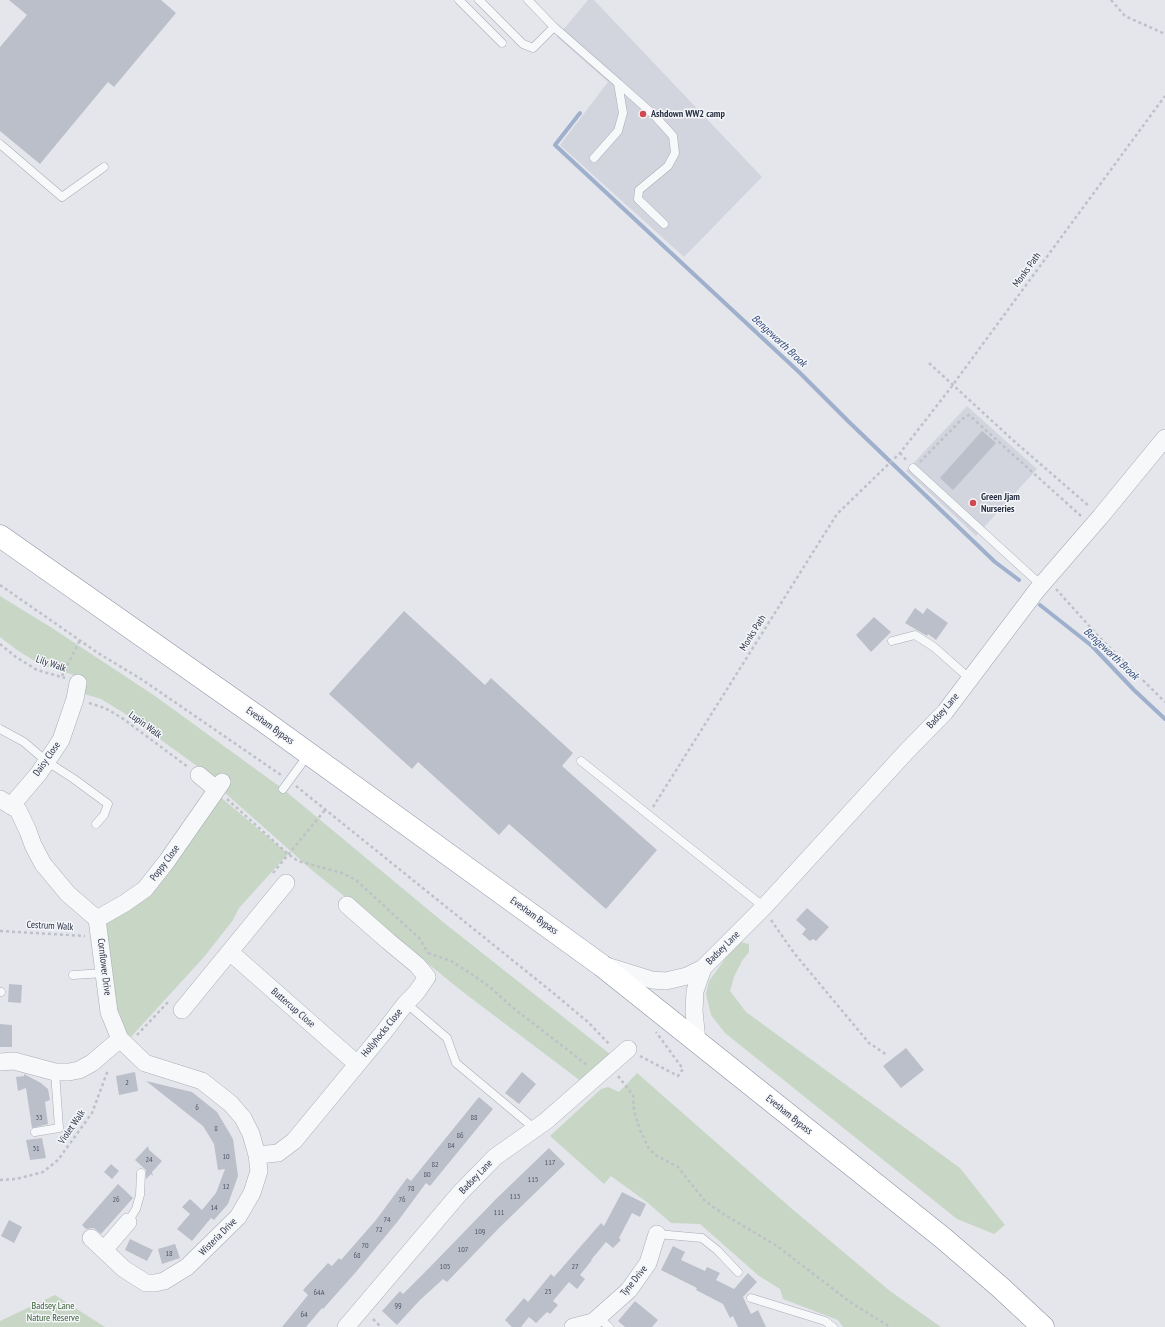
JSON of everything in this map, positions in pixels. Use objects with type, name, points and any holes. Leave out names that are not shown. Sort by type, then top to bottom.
[{"type":"highway","name":"Evesham Bypass","points":[[0,536],[308,754],[601,965],[943,1238],[1000,1287],[1043,1327]]},
{"type":"street","name":"Badsey Lane","points":[[601,965],[652,980],[666,981],[687,976],[703,968],[763,908],[900,758],[945,712],[1041,585],[1097,521],[1165,438]]},
{"type":"street","name":"Daisy Close","points":[[6,802],[39,773],[61,740],[77,691]]},
{"type":"street","points":[[199,775],[219,786]]},
{"type":"street","name":"Poppy Close","points":[[97,919],[125,903],[145,889],[167,861],[219,786]]},
{"type":"street","points":[[6,802],[18,810],[33,846],[43,864],[68,894],[97,919]]},
{"type":"street","points":[[182,1010],[286,883]]},
{"type":"street","points":[[347,905],[420,969]]},
{"type":"street","name":"Cornflower Drive","points":[[97,919],[109,1012],[120,1039]]},
{"type":"street","name":"Buttercup Close","points":[[230,952],[357,1064]]},
{"type":"street","name":"Badsey Lane","points":[[697,1041],[694,1011],[695,991],[703,968]]},
{"type":"street","name":"Hollyhocks Close","points":[[257,1156],[278,1154],[294,1141],[406,1003],[416,993],[427,977],[420,969]]},
{"type":"street","points":[[0,1062],[14,1061],[55,1072],[79,1070],[92,1063],[120,1039]]},
{"type":"street","name":"Wisteria Drive","points":[[91,1238],[124,1269],[146,1283],[164,1281],[187,1267],[238,1217],[252,1193],[260,1171],[257,1156],[248,1129],[243,1118],[232,1104],[202,1081],[145,1063],[120,1039]]},
{"type":"street","name":"Badsey Lane","points":[[346,1327],[459,1194],[495,1157],[535,1130],[614,1061]]},
{"type":"street","points":[[104,1250],[128,1222]]},
{"type":"street","name":"Tyne Drive","points":[[573,1327],[593,1322],[604,1322],[648,1263],[657,1234]]},
{"type":"lane","points":[[459,0],[502,43]]},
{"type":"lane","points":[[479,0],[523,44],[534,48],[554,27]]},
{"type":"lane","points":[[528,0],[554,27],[654,115],[673,136],[675,153],[668,166],[639,190],[638,199],[664,224]]},
{"type":"lane","points":[[594,158],[618,131],[623,113],[618,83]]},
{"type":"lane","points":[[0,144],[62,197],[104,168]]},
{"type":"lane","points":[[913,468],[1041,585]]},
{"type":"lane","points":[[892,641],[915,636],[934,646],[970,679]]},
{"type":"lane","points":[[0,729],[24,742],[46,761],[74,778],[108,804],[104,815],[96,824]]},
{"type":"lane","points":[[284,789],[308,754]]},
{"type":"lane","points":[[581,761],[763,908]]},
{"type":"lane","points":[[73,975],[104,973]]},
{"type":"lane","points":[[406,1003],[447,1038],[456,1062],[535,1130]]},
{"type":"lane","points":[[35,1132],[59,1128],[55,1072]]},
{"type":"lane","points":[[128,1222],[136,1209],[140,1195],[141,1173]]},
{"type":"lane","points":[[657,1234],[702,1238],[717,1250],[738,1272]]},
{"type":"lane","points":[[751,1298],[825,1321],[833,1327]]},
{"type":"path","points":[[1110,0],[1125,16],[1165,34]]},
{"type":"path","name":"Monks Path","points":[[648,814],[837,514],[900,452],[952,385],[1165,96]]},
{"type":"path","points":[[929,363],[1015,442],[1097,521]]},
{"type":"path","points":[[913,468],[962,419],[970,415],[1097,521]]},
{"type":"path","points":[[0,585],[289,780],[588,1022],[614,1061],[633,1095],[634,1111],[640,1130],[649,1149],[657,1156],[678,1167],[705,1201],[720,1212],[777,1246],[850,1302],[890,1327]]},
{"type":"path","points":[[1041,585],[1100,638],[1165,702]]},
{"type":"path","points":[[62,676],[80,640]]},
{"type":"path","name":"Lily Walk","points":[[0,644],[16,657],[37,670],[62,676],[77,691]]},
{"type":"path","name":"Lupin Walk","points":[[77,691],[122,718],[199,775]]},
{"type":"path","points":[[219,786],[288,854],[298,861],[342,873],[356,880],[420,939],[428,954],[451,961],[614,1061],[678,1076],[682,1070],[653,1029],[664,1015]]},
{"type":"path","points":[[763,908],[794,953],[869,1043],[887,1055]]},
{"type":"path","name":"Cestrum Walk","points":[[0,931],[100,937]]},
{"type":"path","points":[[420,969],[428,954]]},
{"type":"path","name":"Violet Walk","points":[[0,1180],[16,1179],[43,1172],[58,1160],[92,1113],[108,1069]]},
{"type":"shaded area","name":"Ashdown WW2 camp","points":[[588,0],[594,0],[762,177],[684,257],[560,145],[608,82],[557,37]]},
{"type":"shaded area","name":"Green Jjam Nurseries","points":[[967,406],[1037,469],[976,536],[906,471]]},
{"type":"green space","points":[[0,596],[52,628],[155,696],[283,789],[443,922],[610,1054],[582,1082],[463,992],[313,871],[224,792],[230,783],[219,774],[214,780],[124,713],[101,699],[81,693],[84,678],[41,665],[0,637]]},
{"type":"green space","points":[[218,795],[288,854],[239,908],[233,920],[204,957],[130,1038],[125,1032],[118,1015],[104,920],[126,908]]},
{"type":"green space","points":[[741,942],[749,944],[749,952],[742,961],[734,977],[730,991],[746,1012],[960,1168],[1005,1225],[994,1234],[957,1219],[725,1033],[711,1015],[706,994],[709,981],[733,948]]},
{"type":"green space","points":[[637,1073],[791,1208],[890,1291],[941,1327],[843,1327],[838,1320],[783,1299],[780,1289],[759,1276],[700,1224],[671,1223],[648,1203],[611,1176],[604,1184],[550,1136],[601,1089],[608,1087],[619,1092]]},
{"type":"green space","name":"Badsey Lane Nature Reserve","points":[[55,1295],[105,1327],[0,1327],[0,1321]]},
{"type":"building","points":[[9,0],[161,0],[176,13],[114,87],[108,82],[40,164],[0,131],[0,47],[27,15]]},
{"type":"building","points":[[982,431],[996,443],[953,490],[940,478]]},
{"type":"building","points":[[915,608],[923,614],[927,608],[948,623],[936,640],[928,634],[927,636],[905,623]]},
{"type":"building","points":[[404,611],[485,685],[491,678],[573,753],[562,766],[657,850],[606,909],[509,824],[499,835],[418,762],[412,769],[329,694]]},
{"type":"building","points":[[874,617],[891,632],[871,652],[856,635]]},
{"type":"building","points":[[807,908],[829,927],[816,941],[813,939],[810,941],[802,934],[806,929],[796,920]]},
{"type":"building","points":[[9,984],[22,985],[21,1003],[8,1002]]},
{"type":"building","points":[[0,1024],[12,1025],[12,1047],[0,1047]]},
{"type":"building","points":[[906,1048],[924,1070],[901,1088],[883,1066]]},
{"type":"building","points":[[135,1072],[138,1091],[119,1095],[116,1076]]},
{"type":"building","points":[[522,1072],[536,1084],[519,1104],[505,1093]]},
{"type":"building","points":[[24,1074],[41,1083],[48,1089],[50,1100],[45,1102],[48,1124],[32,1128],[26,1088],[18,1091],[16,1077],[24,1076]]},
{"type":"building","points":[[146,1081],[192,1092],[217,1112],[233,1139],[238,1176],[228,1204],[214,1220],[211,1218],[192,1241],[177,1229],[190,1214],[182,1207],[190,1199],[202,1210],[216,1193],[225,1169],[218,1170],[214,1144],[203,1126]]},
{"type":"building","points":[[479,1097],[493,1109],[430,1186],[426,1183],[398,1221],[356,1272],[306,1327],[282,1327],[308,1295],[303,1290],[328,1263],[332,1266],[339,1258],[341,1260],[376,1220],[407,1178],[411,1181]]},
{"type":"building","points":[[42,1138],[46,1158],[30,1160],[26,1140]]},
{"type":"building","points":[[148,1146],[149,1150],[162,1161],[152,1172],[153,1176],[151,1174],[146,1179],[146,1170],[135,1160]]},
{"type":"building","points":[[549,1148],[565,1164],[499,1228],[447,1282],[443,1279],[419,1301],[397,1325],[382,1311],[400,1291],[403,1294],[497,1198]]},
{"type":"building","points":[[111,1164],[119,1171],[112,1179],[104,1172]]},
{"type":"building","points":[[118,1184],[133,1198],[101,1234],[94,1228],[86,1229],[82,1225]]},
{"type":"building","points":[[622,1192],[646,1204],[640,1217],[632,1213],[619,1238],[621,1240],[613,1248],[606,1242],[580,1275],[585,1279],[577,1289],[569,1282],[553,1301],[558,1305],[550,1314],[547,1312],[536,1323],[529,1317],[521,1327],[512,1327],[505,1320],[524,1298],[528,1302],[551,1274],[554,1277],[601,1223],[604,1226]]},
{"type":"building","points":[[9,1220],[22,1227],[14,1243],[1,1236]]},
{"type":"building","points":[[130,1239],[153,1250],[147,1261],[125,1250]]},
{"type":"building","points":[[175,1244],[180,1258],[162,1264],[158,1249]]},
{"type":"building","points":[[673,1246],[685,1252],[681,1260],[705,1271],[707,1267],[720,1273],[716,1280],[734,1289],[748,1273],[757,1282],[743,1297],[751,1314],[758,1310],[766,1327],[738,1327],[733,1316],[730,1318],[723,1304],[696,1290],[697,1288],[661,1270]]},
{"type":"building","points":[[635,1301],[658,1320],[652,1327],[625,1327],[618,1321]]},
{"type":"waterway","name":"Bengeworth Brook","points":[[580,113],[555,145],[800,373],[995,562],[1019,580]]},
{"type":"waterway","name":"Bengeworth Brook","points":[[1040,605],[1092,646],[1134,690],[1165,719]]},
{"type":"place","name":"Ashdown WW2 camp","points":[[643,114]]},
{"type":"place","name":"Green Jjam Nurseries","points":[[973,503]]}]
